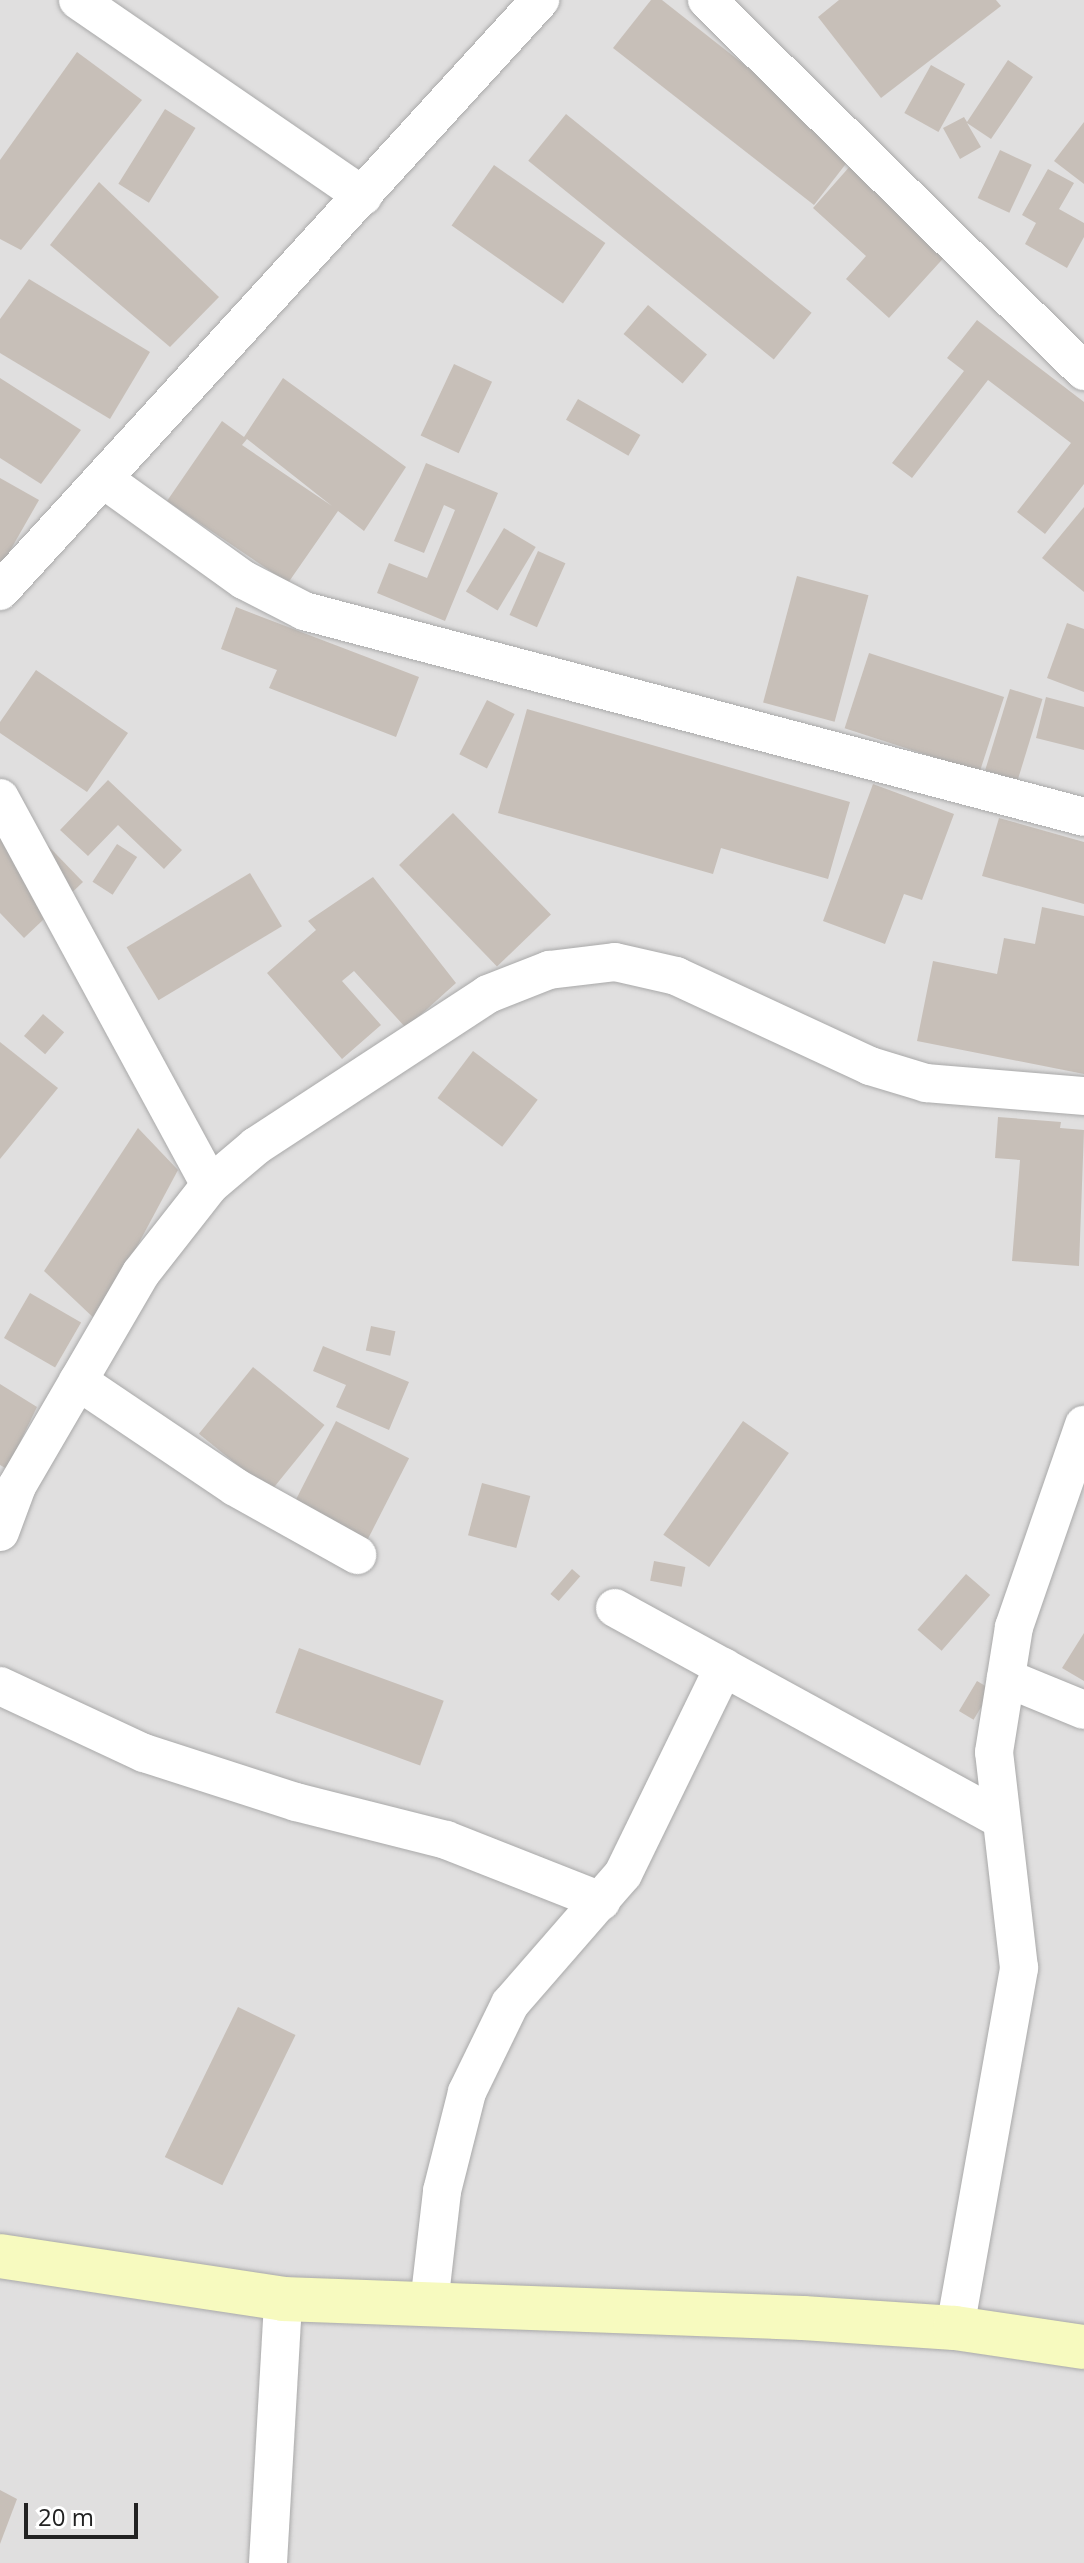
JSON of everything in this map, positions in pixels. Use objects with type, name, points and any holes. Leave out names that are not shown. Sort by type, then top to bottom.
[{"type":"street","points":[[78,0],[363,196]]},
{"type":"street","points":[[2,585],[106,481],[540,0]]},
{"type":"street","points":[[707,0],[1084,371]]},
{"type":"street","points":[[106,481],[244,580],[304,611],[1084,817]]},
{"type":"street","points":[[0,798],[210,1185]]},
{"type":"street","points":[[0,1532],[17,1486],[141,1273],[210,1185],[256,1146],[488,994],[549,970],[615,962],[676,976],[870,1066],[926,1083],[1084,1096]]},
{"type":"street","points":[[78,1381],[235,1487],[357,1555]]},
{"type":"street","points":[[955,2328],[1019,1968],[999,1818],[994,1752],[1014,1627],[1084,1425]]},
{"type":"street","points":[[615,1608],[999,1818]]},
{"type":"street","points":[[429,2304],[442,2191],[467,2092],[510,2004],[623,1874],[724,1667]]},
{"type":"street","points":[[1006,1678],[1084,1710]]},
{"type":"street","points":[[0,1686],[144,1753],[296,1802],[446,1840],[601,1901]]},
{"type":"street","points":[[0,2256],[283,2299],[955,2328],[1084,2347]]},
{"type":"street","points":[[268,2563],[283,2299]]},
{"type":"shaded area","points":[[0,0],[1084,0],[1084,2563],[0,2563]]},
{"type":"building","points":[[651,0],[662,0],[855,152],[814,205],[613,48]]},
{"type":"building","points":[[839,0],[996,0],[1001,6],[881,98],[818,17]]},
{"type":"building","points":[[77,52],[142,100],[21,250],[0,239],[0,160]]},
{"type":"building","points":[[1008,60],[1033,77],[991,139],[967,123],[981,147],[960,159],[943,128],[964,117],[967,122]]},
{"type":"building","points":[[931,65],[965,84],[938,132],[904,113]]},
{"type":"building","points":[[165,109],[196,128],[149,203],[118,184]]},
{"type":"building","points":[[566,114],[812,313],[774,359],[528,161]]},
{"type":"building","points":[[1084,122],[1084,184],[1054,161]]},
{"type":"building","points":[[1000,150],[1032,165],[1009,213],[978,198]]},
{"type":"building","points":[[494,165],[605,243],[563,304],[452,226]]},
{"type":"building","points":[[851,165],[949,252],[889,318],[846,279],[866,256],[813,208]]},
{"type":"building","points":[[1048,169],[1074,183],[1059,209],[1084,223],[1084,237],[1067,268],[1025,244],[1036,223],[1022,215]]},
{"type":"building","points":[[99,182],[219,297],[170,347],[50,245]]},
{"type":"building","points":[[29,279],[150,352],[110,419],[0,353],[0,319]]},
{"type":"building","points":[[648,305],[707,354],[683,384],[624,334]]},
{"type":"building","points":[[977,320],[1084,402],[1084,484],[1045,534],[1017,512],[1071,443],[988,380],[912,478],[892,463],[964,371],[947,358]]},
{"type":"building","points":[[454,364],[492,382],[459,453],[421,436]]},
{"type":"building","points":[[0,378],[81,430],[41,484],[0,458]]},
{"type":"building","points":[[283,378],[406,467],[364,531],[338,511],[288,583],[167,501],[222,421],[244,437]],"holes":[[[247,439],[332,506],[242,445]]]},
{"type":"building","points":[[578,399],[640,435],[628,456],[566,420]]},
{"type":"building","points":[[426,463],[498,493],[445,621],[377,593],[389,563],[427,578],[455,510],[444,505],[424,553],[394,541]]},
{"type":"building","points":[[0,478],[39,500],[3,563],[0,561]]},
{"type":"building","points":[[1084,507],[1084,592],[1042,558]]},
{"type":"building","points":[[504,528],[536,547],[498,610],[466,591]]},
{"type":"building","points":[[538,551],[565,563],[537,627],[510,615]]},
{"type":"building","points":[[797,576],[868,595],[835,722],[763,703]]},
{"type":"building","points":[[236,607],[419,677],[396,737],[269,688],[277,670],[221,649]]},
{"type":"building","points":[[1067,623],[1084,629],[1084,692],[1047,678]]},
{"type":"building","points":[[869,653],[1004,697],[980,772],[845,728]]},
{"type":"building","points":[[36,670],[128,733],[87,792],[0,733],[0,722]]},
{"type":"building","points":[[1010,689],[1043,699],[1018,780],[985,770]]},
{"type":"building","points":[[1046,697],[1084,707],[1084,750],[1036,738]]},
{"type":"building","points":[[487,700],[515,714],[487,768],[459,754]]},
{"type":"building","points":[[527,709],[850,802],[828,879],[721,848],[713,874],[498,813]]},
{"type":"building","points":[[108,780],[182,850],[164,869],[118,825],[88,856],[60,830]]},
{"type":"building","points":[[873,784],[954,814],[922,900],[904,894],[885,944],[823,921]]},
{"type":"building","points":[[0,796],[83,882],[24,938],[0,913]]},
{"type":"building","points":[[453,813],[551,914],[497,967],[399,865]]},
{"type":"building","points":[[999,818],[1084,842],[1084,904],[982,876]]},
{"type":"building","points":[[117,844],[137,857],[113,895],[92,882]]},
{"type":"building","points":[[250,873],[282,926],[159,1000],[127,947]]},
{"type":"building","points":[[373,877],[456,983],[406,1028],[354,971],[342,981],[381,1025],[342,1059],[267,973],[316,930],[308,921]]},
{"type":"building","points":[[1042,907],[1084,916],[1084,1074],[917,1041],[933,961],[997,974],[1004,938],[1035,944]]},
{"type":"building","points":[[43,1014],[64,1032],[45,1054],[24,1036]]},
{"type":"building","points":[[0,1042],[58,1088],[0,1159]]},
{"type":"building","points":[[473,1051],[538,1100],[502,1147],[437,1098]]},
{"type":"building","points":[[998,1117],[1061,1122],[1060,1128],[1084,1130],[1079,1266],[1012,1261],[1020,1160],[995,1158]]},
{"type":"building","points":[[138,1128],[178,1170],[97,1321],[44,1271]]},
{"type":"building","points":[[30,1293],[81,1322],[55,1368],[4,1338]]},
{"type":"building","points":[[371,1326],[395,1331],[390,1356],[366,1350]]},
{"type":"building","points":[[323,1346],[409,1382],[389,1430],[336,1407],[346,1385],[313,1371]]},
{"type":"building","points":[[253,1367],[324,1425],[270,1492],[199,1434]]},
{"type":"building","points":[[0,1384],[37,1407],[7,1469],[0,1465]]},
{"type":"building","points":[[336,1421],[409,1458],[366,1542],[293,1505]]},
{"type":"building","points":[[743,1421],[789,1453],[709,1567],[663,1535]]},
{"type":"building","points":[[482,1483],[530,1496],[516,1548],[468,1535]]},
{"type":"building","points":[[654,1561],[685,1567],[682,1587],[650,1581]]},
{"type":"building","points":[[572,1569],[580,1576],[559,1601],[550,1594]]},
{"type":"building","points":[[966,1574],[990,1595],[942,1651],[917,1630]]},
{"type":"building","points":[[1084,1633],[1084,1681],[1062,1668]]},
{"type":"building","points":[[299,1648],[444,1701],[420,1766],[275,1713]]},
{"type":"building","points":[[977,1681],[992,1690],[974,1720],[959,1711]]},
{"type":"building","points":[[238,2007],[296,2035],[222,2185],[165,2157]]},
{"type":"building","points":[[0,2490],[17,2499],[0,2544]]}]
